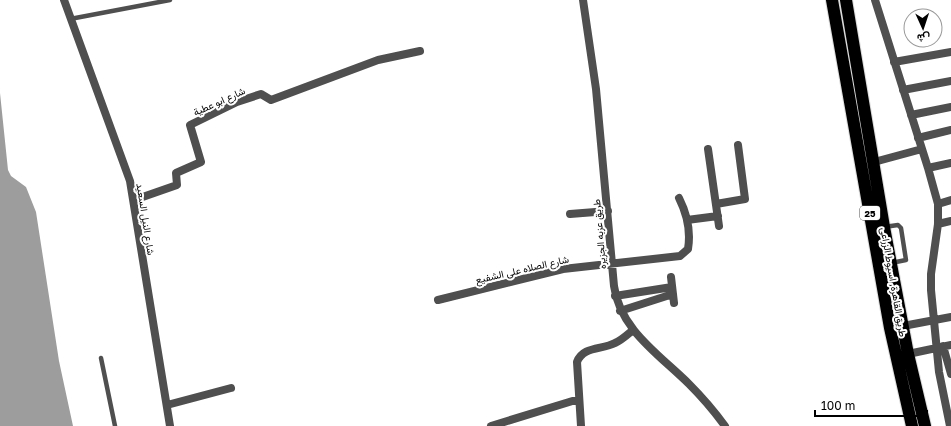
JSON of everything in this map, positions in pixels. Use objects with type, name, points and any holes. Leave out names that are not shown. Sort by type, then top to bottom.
[{"type":"highway","name":"طريق القاهرة, اسيوط الزراعى","points":[[832,0],[878,228],[891,263],[908,354],[924,426]]},
{"type":"highway","name":"طريق القاهرة, اسيوط الزراعى","points":[[846,0],[874,162],[879,265],[895,356],[912,426]]},
{"type":"highway","points":[[879,265],[891,263]]},
{"type":"street","name":"شارع النيل السعيد","points":[[64,0],[127,171],[134,200],[170,426]]},
{"type":"street","name":"طريق عزبه الجزيره","points":[[583,0],[596,89],[602,171],[608,211],[611,264],[615,296],[620,311],[633,330],[690,384],[725,426]]},
{"type":"street","points":[[875,0],[918,138],[920,150],[928,168],[938,204],[938,224],[931,274],[933,321],[943,346],[951,374]]},
{"type":"street","name":"شارع ابو عطية","points":[[134,200],[177,185],[176,173],[201,162],[190,125],[237,102],[255,96],[264,94],[271,100],[378,60],[420,51]]},
{"type":"street","points":[[894,62],[951,52]]},
{"type":"street","points":[[903,90],[951,81]]},
{"type":"street","points":[[911,115],[951,107]]},
{"type":"street","points":[[918,138],[951,130]]},
{"type":"street","points":[[716,204],[745,199],[738,145]]},
{"type":"street","points":[[708,149],[719,226]]},
{"type":"street","points":[[874,162],[920,150]]},
{"type":"street","points":[[928,168],[951,163]]},
{"type":"street","points":[[679,198],[687,220],[718,216]]},
{"type":"street","points":[[938,204],[951,200]]},
{"type":"street","points":[[570,214],[608,211]]},
{"type":"street","name":"شارع الصلاه على الشفيع","points":[[438,300],[553,271],[680,256],[688,249],[687,220]]},
{"type":"street","points":[[938,224],[951,221]]},
{"type":"street","points":[[671,277],[673,295]]},
{"type":"street","points":[[615,296],[673,295]]},
{"type":"street","points":[[620,311],[673,295]]},
{"type":"street","points":[[903,326],[951,318]]},
{"type":"street","points":[[581,426],[577,362],[579,357],[587,350],[604,348],[614,344],[633,330]]},
{"type":"street","points":[[908,354],[943,346]]},
{"type":"street","points":[[943,346],[942,393],[950,426]]},
{"type":"street","points":[[167,405],[231,388]]},
{"type":"street","points":[[491,426],[579,399]]},
{"type":"lane","points":[[70,19],[170,0]]},
{"type":"lane","points":[[101,358],[115,426]]},
{"type":"shaded area","points":[[0,93],[8,170],[11,176],[26,187],[36,212],[59,361],[73,426],[0,426]]}]
